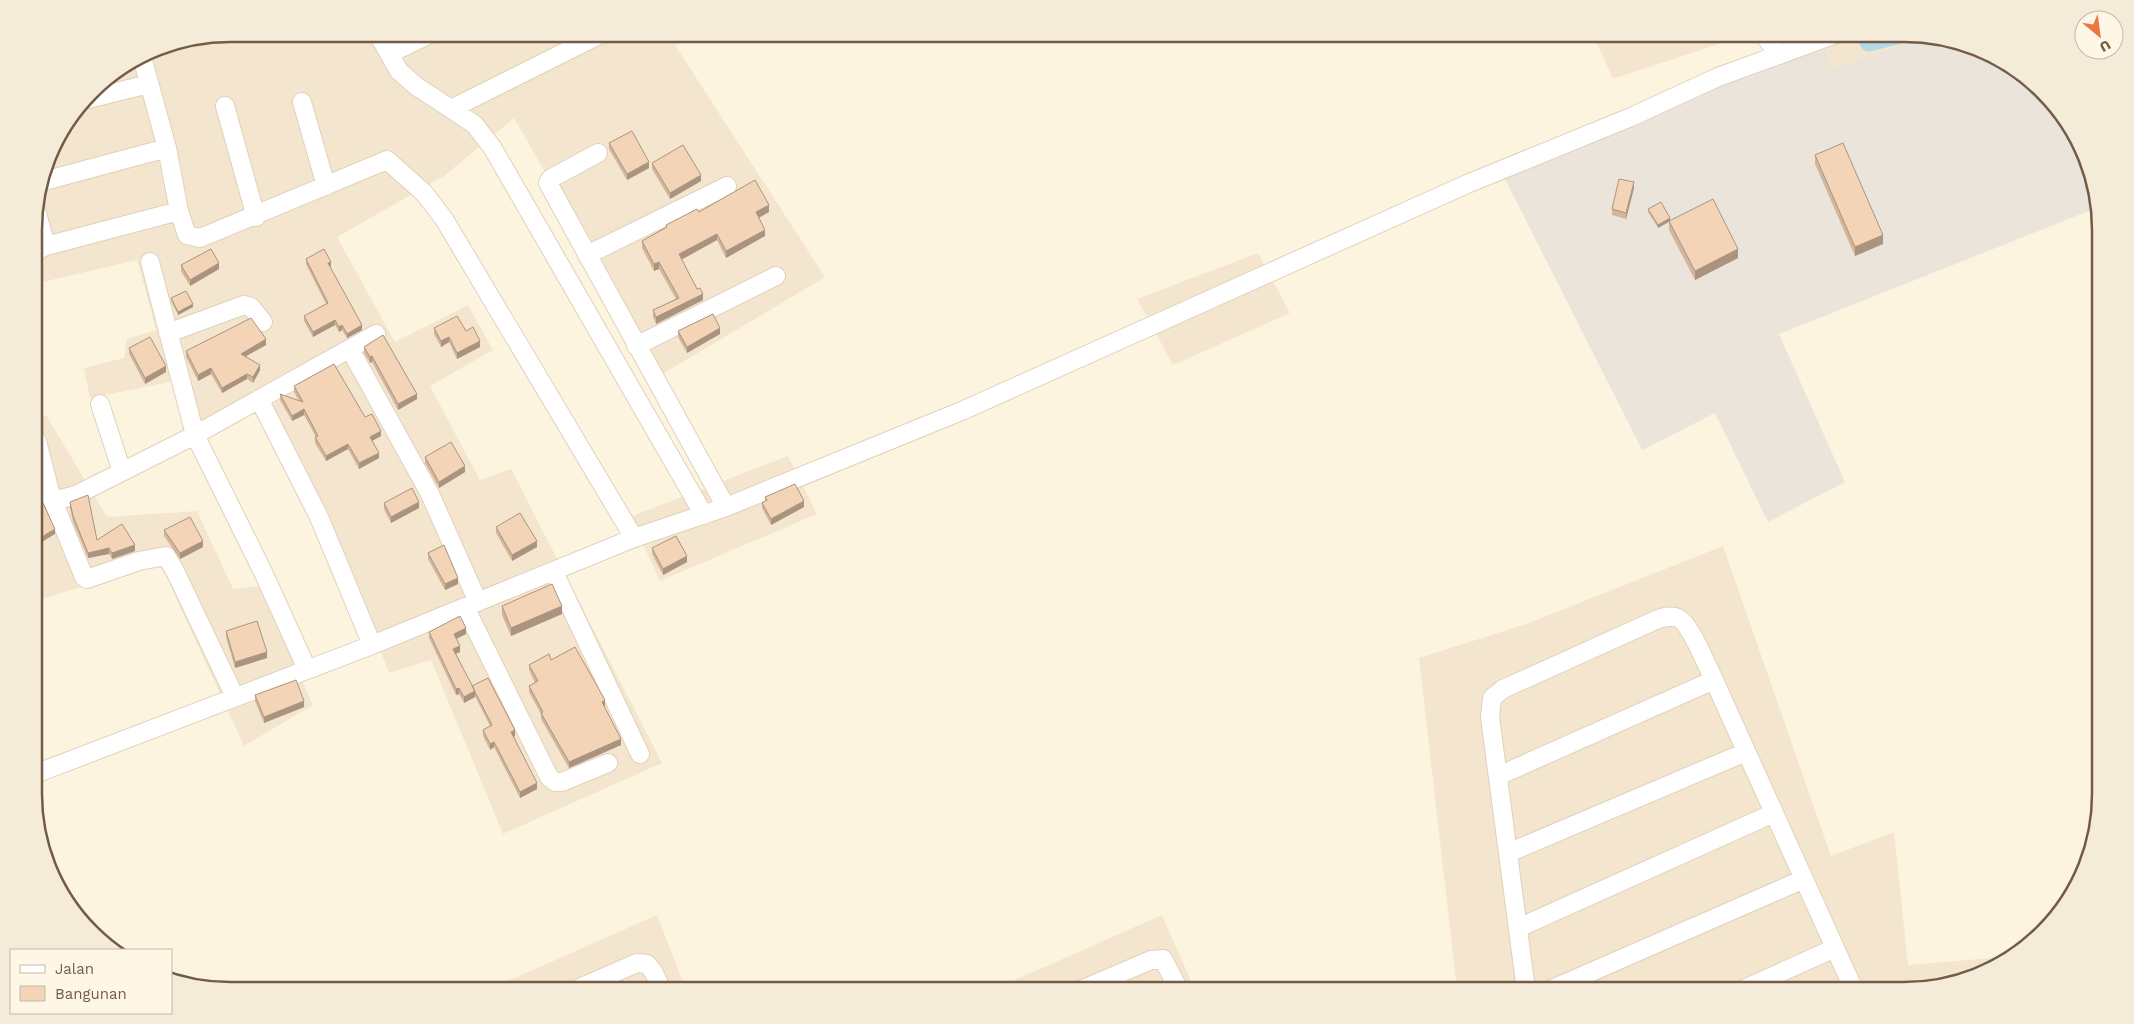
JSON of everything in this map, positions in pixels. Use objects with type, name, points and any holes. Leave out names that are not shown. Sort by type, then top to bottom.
[{"type":"street","points":[[382,42],[399,70],[416,86],[453,108],[474,124],[492,147],[704,514]]},
{"type":"street","points":[[389,54],[414,42]]},
{"type":"street","points":[[453,108],[585,42]]},
{"type":"street","points":[[1769,42],[1779,55]]},
{"type":"street","points":[[42,771],[372,645],[634,538],[726,506],[964,410],[1467,184],[1631,117],[1718,77],[1814,42]]},
{"type":"street","points":[[144,64],[167,148],[179,211],[187,234],[200,238],[388,160],[424,193],[444,219],[634,538]]},
{"type":"street","points":[[100,96],[149,84]]},
{"type":"street","points":[[302,102],[326,186]]},
{"type":"street","points":[[225,106],[256,216]]},
{"type":"street","points":[[50,179],[167,148]]},
{"type":"street","points":[[598,153],[550,179],[548,183],[636,346],[726,506]]},
{"type":"street","points":[[587,256],[727,186]]},
{"type":"street","points":[[42,248],[179,211]]},
{"type":"street","points":[[150,262],[195,435],[263,572],[307,669]]},
{"type":"street","points":[[636,346],[776,276]]},
{"type":"street","points":[[168,333],[244,305],[251,307],[263,322]]},
{"type":"street","points":[[43,495],[67,498],[122,472],[195,435],[376,334]]},
{"type":"street","points":[[350,349],[430,494],[472,605],[549,777],[555,782],[562,782],[608,763]]},
{"type":"street","points":[[259,399],[319,517],[372,645]]},
{"type":"street","points":[[100,404],[122,472]]},
{"type":"street","points":[[43,495],[84,577],[90,578],[139,562],[166,556],[176,571],[235,697]]},
{"type":"street","points":[[554,572],[640,754]]},
{"type":"street","points":[[1525,982],[1490,717],[1492,698],[1503,688],[1649,623],[1670,616],[1680,618],[1689,630],[1714,680],[1850,982]]},
{"type":"street","points":[[1498,776],[1714,680]]},
{"type":"street","points":[[1508,854],[1746,752]]},
{"type":"street","points":[[1518,928],[1774,813]]},
{"type":"street","points":[[1568,982],[1804,879]]},
{"type":"street","points":[[1760,982],[1835,948]]},
{"type":"street","points":[[1105,982],[1151,960],[1163,959],[1175,982]]},
{"type":"street","points":[[593,982],[637,963],[647,964],[658,982]]},
{"type":"shaded area","points":[[230,42],[684,42],[675,45],[825,277],[661,375],[514,118],[444,176],[337,237],[395,342],[468,305],[493,350],[430,386],[480,480],[511,469],[662,763],[503,834],[431,660],[389,673],[336,536],[256,410],[200,437],[175,381],[90,398],[84,368],[124,358],[127,339],[156,330],[137,260],[42,282],[44,206],[52,170],[57,158],[74,126],[89,106],[106,89],[126,74],[170,52],[206,44]]},
{"type":"shaded area","points":[[1597,42],[1725,42],[1613,79]]},
{"type":"shaded area","points":[[1817,42],[1823,42],[1831,69],[1908,42],[1940,46],[1964,52],[1987,62],[2008,74],[2028,89],[2045,106],[2060,126],[2082,170],[2090,210],[1779,334],[1845,482],[1768,522],[1715,413],[1642,450],[1503,175]]},
{"type":"shaded area","points":[[1822,42],[1909,42],[1830,70]]},
{"type":"shaded area","points":[[1258,253],[1290,313],[1173,365],[1137,299]]},
{"type":"shaded area","points":[[46,415],[107,517],[197,511],[233,589],[259,586],[313,705],[244,746],[160,563],[42,599],[42,416]]},
{"type":"shaded area","points":[[788,456],[817,514],[660,581],[630,517]]},
{"type":"shaded area","points":[[1723,546],[1831,856],[1894,832],[1908,965],[1995,958],[1964,972],[1928,980],[1904,982],[1456,982],[1419,658],[1529,623]]},
{"type":"shaded area","points":[[657,915],[683,982],[506,982]]},
{"type":"shaded area","points":[[1162,915],[1191,982],[1010,982]]},
{"type":"building","points":[[632,131],[649,162],[627,174],[609,143]]},
{"type":"building","points":[[1843,143],[1883,235],[1855,247],[1815,155]]},
{"type":"building","points":[[683,145],[701,175],[670,193],[652,163]]},
{"type":"building","points":[[1619,179],[1634,182],[1626,213],[1612,209]]},
{"type":"building","points":[[755,180],[769,205],[756,212],[765,230],[726,251],[717,234],[679,254],[697,289],[700,288],[703,294],[656,317],[653,310],[679,298],[659,262],[654,264],[642,241],[667,227],[666,225],[697,209],[699,212]]},
{"type":"building","points":[[1713,199],[1738,249],[1695,271],[1669,221]]},
{"type":"building","points":[[1661,202],[1670,218],[1658,225],[1648,209]]},
{"type":"building","points":[[211,249],[219,263],[190,280],[181,265]]},
{"type":"building","points":[[324,249],[331,262],[328,263],[362,325],[347,334],[342,325],[339,327],[335,320],[313,332],[304,316],[328,303],[306,259]]},
{"type":"building","points":[[186,291],[193,304],[178,312],[171,298]]},
{"type":"building","points":[[713,314],[720,328],[687,347],[678,331]]},
{"type":"building","points":[[457,316],[466,331],[473,327],[480,341],[457,353],[449,337],[441,341],[434,328]]},
{"type":"building","points":[[251,318],[266,339],[241,354],[260,365],[253,377],[247,374],[222,388],[211,368],[198,375],[186,351]]},
{"type":"building","points":[[383,335],[417,394],[398,404],[372,356],[370,357],[364,347]]},
{"type":"building","points":[[150,337],[166,366],[145,378],[129,348]]},
{"type":"building","points":[[334,364],[365,417],[372,414],[381,431],[370,437],[379,453],[359,463],[348,444],[326,456],[315,437],[318,436],[304,409],[292,416],[280,394],[303,402],[294,386]]},
{"type":"building","points":[[451,442],[465,466],[439,482],[425,457]]},
{"type":"building","points":[[795,484],[804,501],[771,519],[762,503],[767,500],[765,497]]},
{"type":"building","points":[[412,488],[419,502],[391,517],[384,503]]},
{"type":"building","points":[[88,495],[97,540],[122,524],[135,545],[112,553],[109,548],[88,553],[73,516],[70,502]]},
{"type":"building","points":[[42,501],[55,529],[42,537]]},
{"type":"building","points":[[520,513],[537,541],[512,555],[496,527]]},
{"type":"building","points":[[190,517],[203,541],[180,553],[164,530]]},
{"type":"building","points":[[676,536],[687,556],[663,569],[652,548]]},
{"type":"building","points":[[444,545],[458,578],[445,584],[428,553]]},
{"type":"building","points":[[552,584],[562,606],[511,628],[502,606]]},
{"type":"building","points":[[460,616],[466,628],[454,634],[460,646],[453,649],[475,691],[464,697],[459,688],[456,689],[429,632]]},
{"type":"building","points":[[257,621],[267,652],[235,662],[226,631]]},
{"type":"building","points":[[575,647],[605,700],[602,702],[621,739],[569,762],[541,713],[543,712],[529,686],[538,681],[529,665],[549,654],[551,660]]},
{"type":"building","points":[[488,678],[515,730],[511,732],[537,783],[520,792],[494,742],[490,744],[483,730],[492,725],[472,686]]},
{"type":"building","points":[[296,680],[304,701],[264,717],[255,695]]}]
